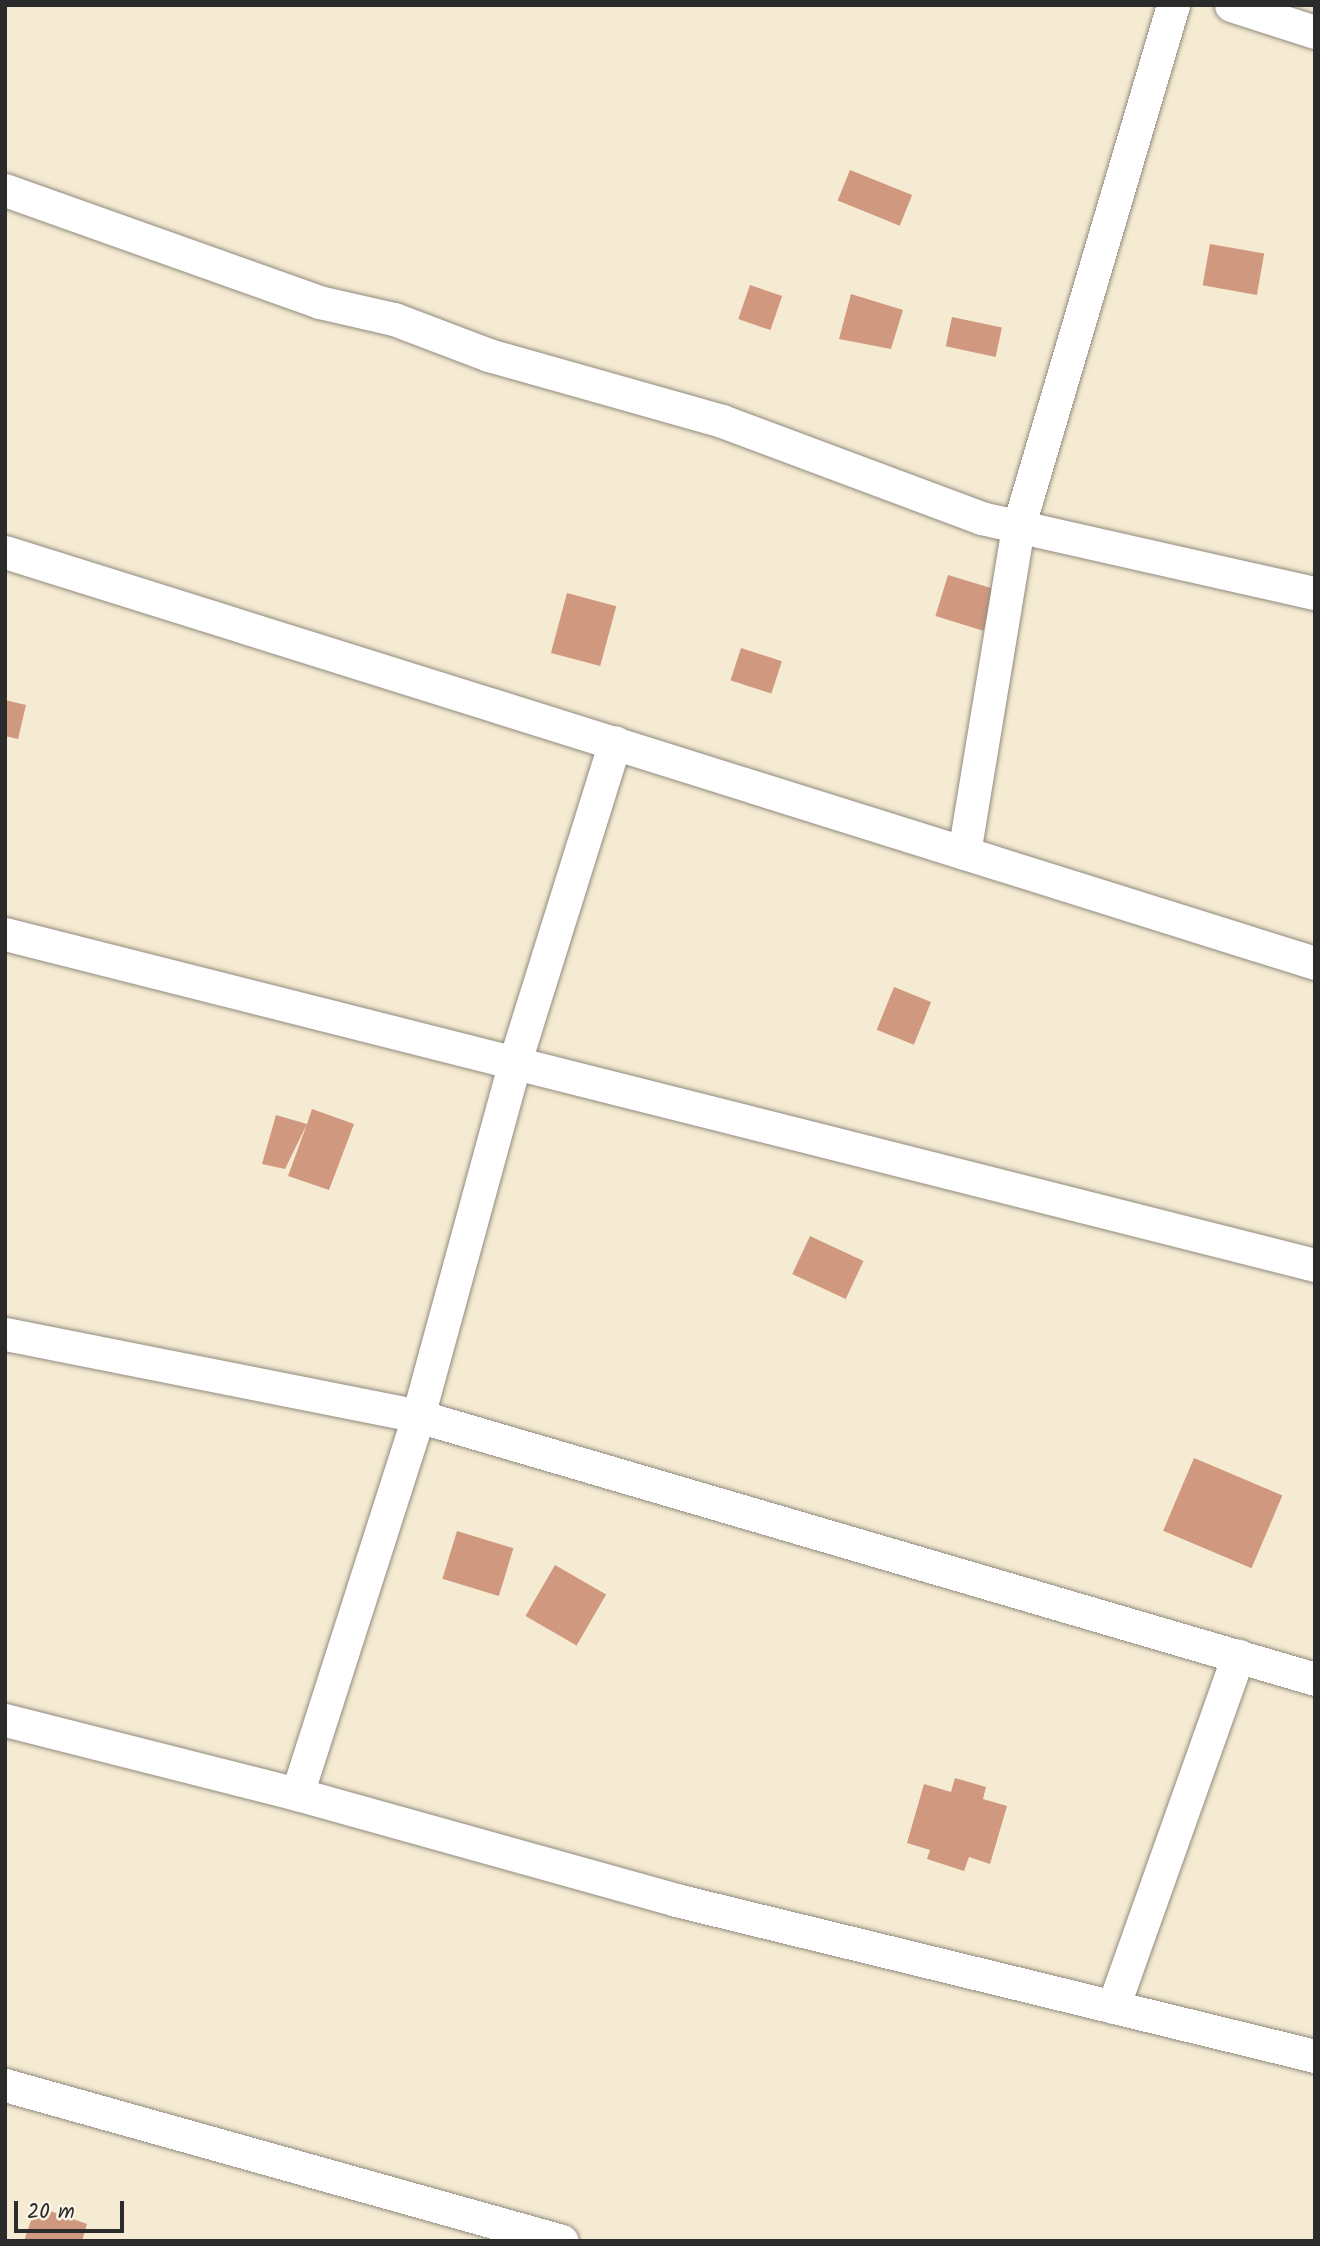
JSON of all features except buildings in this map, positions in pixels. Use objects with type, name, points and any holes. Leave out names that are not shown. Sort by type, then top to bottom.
[{"type":"street","points":[[964,853],[1018,528],[1173,5]]},
{"type":"street","points":[[1231,5],[1315,32]]},
{"type":"street","points":[[5,190],[306,298],[394,319],[489,355],[722,421],[981,519],[1315,593]]},
{"type":"street","points":[[5,552],[1315,963]]},
{"type":"street","points":[[297,1794],[418,1416],[514,1061],[615,743]]},
{"type":"street","points":[[5,934],[1315,1265]]},
{"type":"street","points":[[5,1334],[418,1416],[1315,1679]]},
{"type":"street","points":[[1114,2007],[1238,1657]]},
{"type":"street","points":[[5,1720],[297,1794],[676,1900],[1315,2056]]},
{"type":"street","points":[[5,2085],[562,2241]]}]
